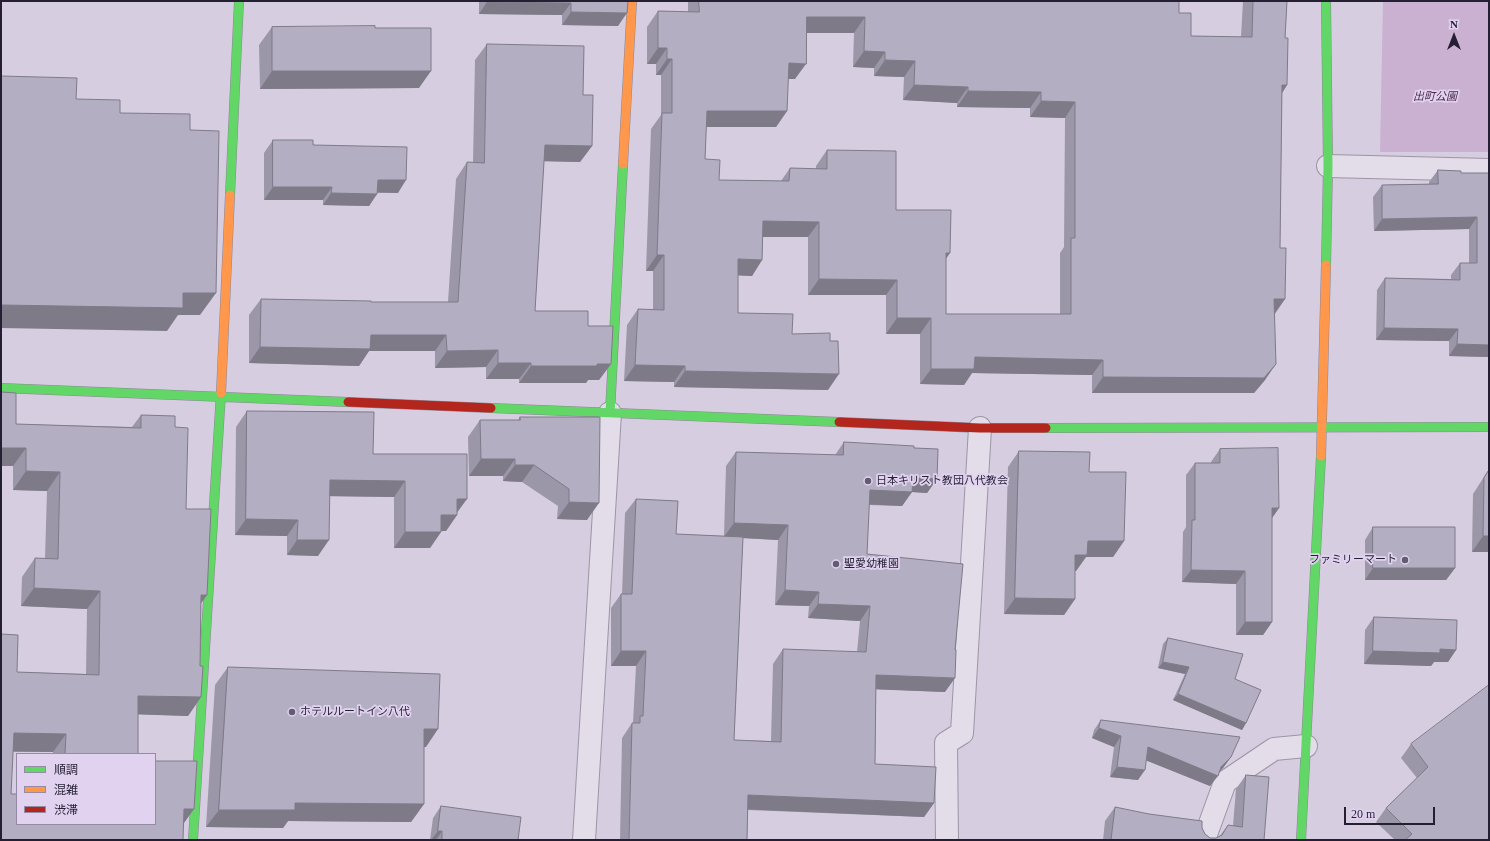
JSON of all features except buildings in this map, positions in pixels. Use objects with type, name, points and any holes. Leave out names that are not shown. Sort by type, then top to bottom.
[{"type":"street","points":[[193,840],[221,397],[239,1]]},
{"type":"street","points":[[584,840],[610,413],[632,1]]},
{"type":"street","points":[[1301,840],[1322,426],[1328,166],[1326,1]]},
{"type":"street","points":[[1328,166],[1489,170]]},
{"type":"street","points":[[1,388],[980,428],[1322,426],[1489,427]]},
{"type":"street","points":[[947,840],[946,743],[962,733],[980,428]]},
{"type":"street","points":[[1204,840],[1225,782],[1274,749],[1306,746]]},
{"type":"green space","name":"出町公園","points":[[1383,1],[1489,1],[1489,152],[1380,152]]},
{"type":"traffic: fast","points":[[230,195],[239,1]]},
{"type":"traffic: fast","points":[[1326,1],[1328,166],[1326,265]]},
{"type":"traffic: fast","points":[[610,413],[623,164]]},
{"type":"traffic: fast","points":[[1,388],[348,402]]},
{"type":"traffic: fast","points":[[193,840],[221,393]]},
{"type":"traffic: fast","points":[[491,408],[839,422]]},
{"type":"traffic: fast","points":[[1046,428],[1489,427]]},
{"type":"traffic: fast","points":[[1301,840],[1321,456]]},
{"type":"traffic: slow","points":[[623,164],[632,1]]},
{"type":"traffic: slow","points":[[221,393],[230,195]]},
{"type":"traffic: slow","points":[[1321,456],[1326,265]]},
{"type":"traffic: jam","points":[[348,402],[491,408]]},
{"type":"traffic: jam","points":[[839,422],[980,428],[1046,428]]},
{"type":"place","name":"日本キリスト教団八代教会","points":[[868,481]]},
{"type":"place","name":"ファミリーマート","points":[[1405,560]]},
{"type":"place","name":"聖愛幼稚園","points":[[836,564]]},
{"type":"place","name":"ホテルルートイン八代","points":[[292,712]]}]
